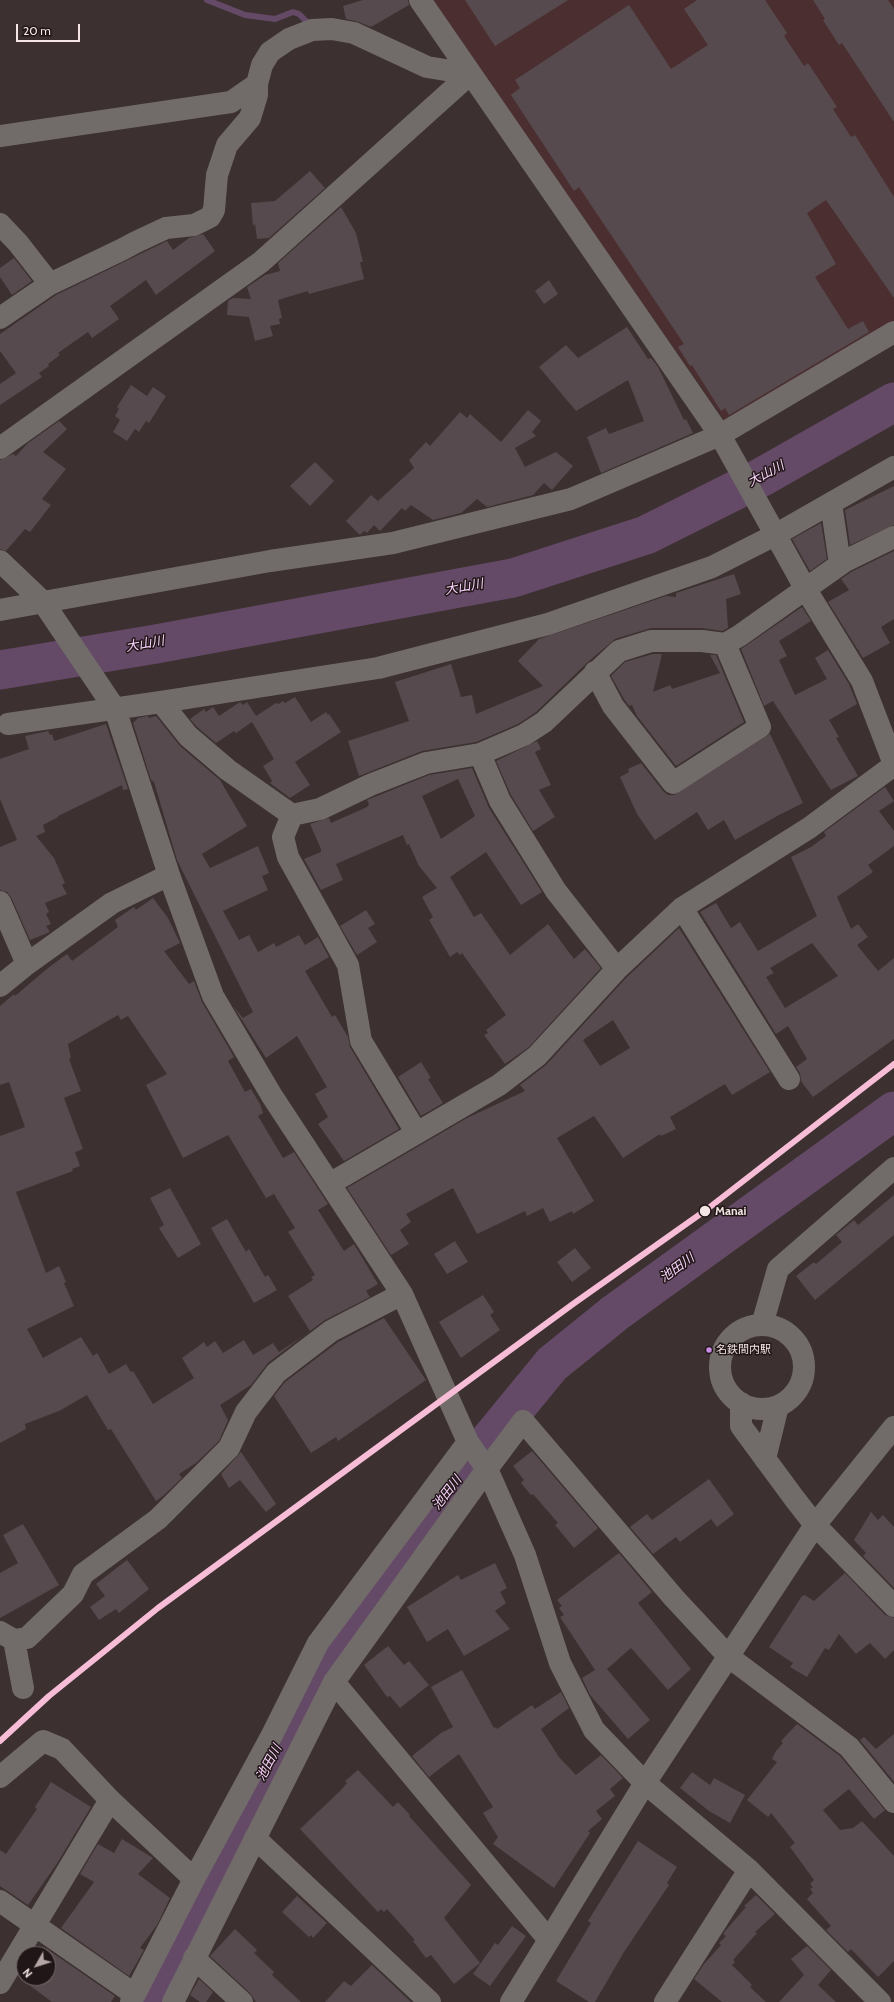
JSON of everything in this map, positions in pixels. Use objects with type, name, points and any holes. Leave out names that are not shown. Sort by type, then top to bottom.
[{"type":"street","points":[[331,1183],[416,1132],[499,1085],[537,1056],[617,969],[682,908],[810,828],[894,765],[862,681],[805,588],[724,443],[420,0]]},
{"type":"street","points":[[0,318],[50,284],[166,228],[194,225],[210,217],[214,210],[217,175],[227,145],[250,118],[258,95],[257,84],[262,65],[270,52],[289,39],[312,30],[332,29],[354,33],[427,67],[470,74]]},
{"type":"street","points":[[0,448],[261,262],[470,74]]},
{"type":"street","points":[[0,136],[231,102],[257,84]]},
{"type":"street","points":[[0,224],[18,243],[50,284]]},
{"type":"street","points":[[0,610],[270,562],[393,543],[571,499],[724,443],[894,332]]},
{"type":"street","points":[[8,724],[378,668],[548,624],[712,567],[773,531],[831,503],[894,467]]},
{"type":"street","points":[[831,503],[840,564]]},
{"type":"street","points":[[161,702],[188,736],[228,770],[292,814],[320,809],[370,785],[426,763],[480,754],[524,735],[544,722],[595,672],[619,651],[652,641],[702,641],[725,644],[739,636],[840,564],[894,537]]},
{"type":"street","points":[[0,561],[43,603],[114,708],[169,875],[213,996],[272,1096],[331,1183],[402,1294],[469,1443],[486,1468],[525,1555],[560,1664],[594,1730],[645,1783],[749,1870],[880,2002]]},
{"type":"street","points":[[595,672],[613,706],[673,783],[760,727],[725,644]]},
{"type":"street","points":[[480,754],[500,801],[556,891],[617,969]]},
{"type":"street","points":[[292,814],[283,837],[288,857],[348,965],[361,1042],[416,1132]]},
{"type":"street","points":[[0,986],[27,964],[112,903],[169,875]]},
{"type":"street","points":[[0,902],[27,964]]},
{"type":"street","points":[[682,908],[789,1079]]},
{"type":"street","points":[[762,1325],[778,1269],[894,1168]]},
{"type":"street","points":[[23,1688],[7,1636],[27,1638],[73,1594],[83,1574],[158,1519],[229,1448],[246,1412],[276,1373],[331,1332],[402,1294]]},
{"type":"street","points":[[762,1325],[777,1328],[789,1335],[798,1346],[804,1359],[804,1374],[799,1387],[790,1398],[778,1406],[766,1409],[753,1408],[741,1403],[731,1394],[724,1382],[720,1369],[722,1356],[728,1343],[737,1334],[749,1327],[762,1325]]},
{"type":"street","points":[[741,1403],[741,1426],[765,1459],[815,1525],[894,1606]]},
{"type":"street","points":[[765,1459],[778,1406]]},
{"type":"street","points":[[173,2002],[334,1682],[486,1468],[523,1421],[674,1598],[729,1657],[849,1747],[894,1802]]},
{"type":"street","points":[[510,2002],[645,1783],[815,1525],[894,1427]]},
{"type":"street","points":[[0,1901],[35,1925],[133,1998],[194,1879],[272,1735],[318,1644],[469,1443]]},
{"type":"street","points":[[334,1682],[549,1940]]},
{"type":"street","points":[[0,1778],[43,1741],[62,1749],[110,1800],[194,1879]]},
{"type":"street","points":[[0,1983],[110,1800]]},
{"type":"street","points":[[255,1838],[430,2002]]},
{"type":"street","points":[[666,2002],[749,1870]]},
{"type":"street","points":[[194,1958],[242,2002]]},
{"type":"shaded area","points":[[431,0],[894,0],[894,325],[727,424]]},
{"type":"building","points":[[363,0],[408,0],[409,5],[371,27],[346,19],[343,6]]},
{"type":"building","points":[[465,0],[568,0],[495,46]]},
{"type":"building","points":[[697,0],[765,0],[787,33],[784,36],[804,66],[808,63],[837,107],[833,109],[851,137],[855,135],[894,197],[894,298],[826,200],[807,213],[836,264],[815,277],[848,329],[863,321],[869,332],[729,415],[725,408],[721,411],[692,365],[690,366],[678,347],[684,344],[579,187],[574,191],[511,95],[520,88],[515,80],[629,5],[671,69],[708,45],[684,9]]},
{"type":"building","points":[[813,0],[888,0],[894,9],[894,122],[842,43],[839,45],[823,20],[825,19]]},
{"type":"building","points":[[310,171],[325,188],[269,238],[257,239],[255,224],[253,226],[251,203],[275,201]]},
{"type":"building","points":[[341,207],[356,233],[363,262],[360,262],[364,279],[309,294],[308,291],[278,300],[282,318],[279,319],[280,324],[270,326],[273,336],[255,341],[249,317],[227,315],[228,301],[233,298],[251,299],[247,287],[265,275],[280,271],[278,263]]},
{"type":"building","points":[[203,234],[215,251],[156,295],[146,280],[110,306],[119,319],[92,338],[88,332],[58,353],[60,355],[39,373],[42,377],[0,405],[0,384],[16,373],[0,351],[0,334],[56,295],[167,241],[173,250],[189,238]]},
{"type":"building","points":[[14,258],[32,281],[12,295],[0,277],[0,268]]},
{"type":"building","points":[[549,280],[558,294],[544,304],[535,291]]},
{"type":"building","points":[[627,327],[648,359],[651,358],[658,367],[684,420],[686,419],[693,433],[601,473],[587,437],[606,428],[609,434],[644,421],[628,380],[576,411],[539,367],[566,345],[578,358]]},
{"type":"building","points":[[131,385],[147,396],[153,387],[166,396],[149,423],[146,421],[139,432],[135,429],[127,441],[113,432],[120,420],[115,416],[119,409],[117,407]]},
{"type":"building","points":[[528,410],[541,421],[532,432],[536,436],[515,448],[525,467],[556,452],[573,466],[552,490],[544,483],[533,495],[487,507],[477,499],[461,513],[433,520],[411,505],[405,511],[402,508],[380,531],[374,525],[367,533],[364,531],[360,535],[346,521],[371,495],[378,501],[414,468],[409,460],[426,442],[430,446],[460,412],[467,418],[470,414],[501,442]]},
{"type":"building","points":[[59,421],[67,429],[43,452],[66,469],[42,499],[51,505],[30,532],[25,529],[6,551],[0,549],[0,460],[13,454],[16,456],[28,443]]},
{"type":"building","points":[[315,462],[334,481],[310,506],[290,486]]},
{"type":"building","points":[[894,486],[894,525],[850,545],[845,510]]},
{"type":"building","points":[[821,523],[827,559],[810,571],[792,539]]},
{"type":"building","points":[[894,551],[894,619],[881,627],[890,643],[863,658],[828,602],[849,590],[841,579],[851,572]]},
{"type":"building","points":[[734,574],[741,594],[726,599],[728,628],[722,631],[702,628],[651,628],[615,639],[589,661],[536,712],[518,724],[476,742],[422,751],[359,776],[348,741],[409,721],[395,682],[451,664],[461,697],[472,695],[476,714],[543,686],[518,661],[539,639],[666,596],[676,597],[676,593]]},
{"type":"building","points":[[802,607],[811,621],[779,641],[787,656],[779,660],[795,695],[827,679],[815,658],[828,650],[849,684],[857,704],[829,720],[839,737],[836,738],[858,776],[831,790],[773,701],[764,706],[741,649]]},
{"type":"building","points":[[653,654],[662,654],[653,692],[670,685],[672,689],[720,673],[710,655],[716,655],[744,722],[676,766],[637,716],[632,705],[629,706],[611,676],[625,662]]},
{"type":"building","points":[[295,697],[311,722],[326,712],[341,732],[295,762],[310,785],[290,798],[270,783],[272,781],[263,766],[274,759],[252,722],[236,733],[234,731],[216,743],[190,719],[204,709],[206,712],[213,707],[219,716],[240,702],[243,705],[247,702],[256,716],[276,703],[279,704],[283,701],[285,703]]},
{"type":"building","points":[[148,716],[149,718],[156,716],[180,746],[220,780],[247,826],[202,854],[210,868],[258,846],[269,873],[262,876],[268,890],[223,911],[239,940],[249,935],[258,952],[274,943],[276,947],[299,935],[305,945],[318,937],[329,957],[305,971],[332,1017],[335,1015],[348,1037],[350,1047],[399,1129],[344,1161],[318,1124],[328,1117],[315,1094],[327,1087],[297,1036],[266,1058],[233,1006],[243,1018],[253,1012],[177,860],[154,782],[151,780],[133,723],[138,718]]},
{"type":"building","points":[[106,724],[128,789],[123,790],[122,785],[58,816],[43,825],[45,832],[36,836],[54,858],[65,883],[62,885],[67,894],[45,903],[49,912],[46,914],[51,924],[46,926],[50,932],[30,940],[11,897],[7,892],[0,890],[0,847],[17,840],[0,799],[0,759],[29,749],[25,736],[48,731],[50,735],[52,734],[54,741]]},
{"type":"building","points":[[770,734],[803,803],[735,840],[724,820],[708,830],[697,812],[655,840],[637,814],[620,777],[629,772],[628,769],[641,763],[663,791],[668,795],[674,795]]},
{"type":"building","points":[[537,741],[541,749],[535,752],[551,785],[539,790],[555,817],[533,831],[511,795],[496,761]]},
{"type":"building","points":[[472,768],[489,808],[542,892],[521,905],[486,852],[450,877],[474,917],[481,913],[510,955],[548,924],[574,959],[585,949],[601,968],[529,1047],[505,1064],[484,1035],[488,1033],[486,1030],[506,1015],[462,953],[460,955],[457,952],[450,957],[429,920],[433,917],[422,897],[437,888],[419,866],[409,844],[407,845],[403,835],[336,864],[343,880],[321,890],[304,859],[321,852],[310,824],[329,818],[331,823],[367,807],[369,804],[367,800],[429,775]],"holes":[[[458,779],[475,816],[441,839],[422,796]]]},
{"type":"building","points":[[885,787],[894,801],[879,811],[894,831],[894,846],[868,865],[873,872],[837,897],[851,929],[858,924],[868,937],[857,945],[878,971],[894,958],[894,1039],[813,1097],[801,1081],[800,1073],[796,1067],[807,1059],[788,1026],[776,1034],[700,912],[716,903],[731,928],[740,922],[758,951],[817,916],[791,857],[811,847],[826,836],[824,832]],"holes":[[[812,943],[838,976],[785,1008],[766,977],[774,973],[770,968]]]},
{"type":"building","points":[[153,898],[168,918],[180,943],[164,951],[189,984],[194,981],[202,1002],[234,1057],[228,1061],[245,1092],[251,1089],[260,1104],[263,1113],[258,1116],[283,1158],[294,1152],[328,1204],[318,1210],[344,1251],[354,1244],[378,1284],[366,1291],[370,1297],[325,1320],[310,1331],[288,1296],[313,1280],[311,1277],[315,1275],[288,1232],[295,1228],[274,1194],[266,1198],[228,1135],[183,1158],[146,1085],[167,1074],[128,1016],[121,1020],[118,1015],[68,1044],[71,1058],[69,1059],[81,1091],[64,1098],[83,1149],[75,1152],[80,1166],[72,1169],[73,1171],[16,1192],[46,1273],[59,1266],[66,1282],[64,1283],[74,1306],[27,1329],[43,1358],[81,1337],[93,1356],[97,1353],[109,1374],[126,1364],[131,1372],[133,1371],[153,1404],[194,1378],[182,1358],[204,1342],[207,1347],[215,1341],[223,1353],[244,1340],[253,1355],[273,1343],[279,1352],[303,1336],[268,1363],[251,1385],[220,1405],[228,1420],[219,1441],[196,1463],[179,1474],[182,1478],[156,1501],[111,1429],[108,1430],[87,1395],[59,1411],[25,1424],[26,1429],[0,1443],[0,1136],[25,1127],[9,1082],[0,1085],[0,1006],[14,994],[15,996],[67,954],[72,961],[118,927],[115,920],[134,907],[136,910]]},
{"type":"building","points":[[366,910],[375,924],[368,928],[377,942],[357,955],[340,926]]},
{"type":"building","points":[[679,928],[770,1072],[732,1095],[725,1084],[670,1117],[676,1129],[661,1136],[660,1134],[623,1158],[594,1116],[557,1138],[594,1201],[573,1214],[572,1211],[550,1222],[543,1208],[527,1216],[525,1211],[477,1234],[453,1188],[406,1214],[411,1222],[400,1230],[409,1244],[391,1255],[347,1188],[467,1118],[525,1091],[520,1085],[546,1065],[626,978]],"holes":[[[613,1020],[630,1048],[600,1066],[583,1040]]]},
{"type":"building","points":[[421,1062],[431,1078],[428,1079],[443,1103],[421,1116],[398,1077]]},
{"type":"building","points":[[170,1188],[201,1244],[178,1258],[159,1228],[164,1225],[150,1198]]},
{"type":"building","points":[[894,1195],[894,1235],[815,1300],[796,1276],[814,1262],[816,1264],[842,1242],[836,1235],[854,1220],[858,1225]]},
{"type":"building","points":[[227,1219],[246,1252],[249,1249],[265,1277],[268,1275],[277,1290],[254,1303],[211,1228]]},
{"type":"building","points":[[455,1241],[468,1262],[447,1274],[434,1254]]},
{"type":"building","points":[[575,1248],[591,1268],[572,1282],[557,1262]]},
{"type":"building","points":[[483,1295],[494,1312],[490,1315],[500,1330],[461,1358],[439,1322]]},
{"type":"building","points":[[384,1318],[426,1380],[338,1441],[336,1437],[311,1453],[274,1396],[285,1382],[338,1342]]},
{"type":"building","points":[[532,1451],[598,1528],[574,1548],[555,1525],[558,1523],[533,1494],[531,1495],[521,1483],[524,1480],[513,1466]]},
{"type":"building","points":[[241,1452],[276,1504],[266,1512],[240,1480],[229,1488],[221,1474]]},
{"type":"building","points":[[709,1479],[734,1514],[717,1527],[711,1519],[680,1542],[676,1537],[653,1554],[630,1527],[647,1514],[652,1520]]},
{"type":"building","points":[[871,1512],[878,1520],[883,1515],[894,1527],[894,1588],[863,1556],[866,1553],[854,1540]]},
{"type":"building","points":[[23,1524],[59,1585],[0,1618],[0,1573],[18,1563],[3,1535]]},
{"type":"building","points":[[619,1553],[652,1592],[638,1603],[691,1669],[668,1690],[631,1648],[607,1669],[650,1720],[628,1739],[590,1695],[582,1678],[595,1670],[560,1617],[564,1615],[559,1608],[562,1606],[557,1600]]},
{"type":"building","points":[[127,1560],[149,1589],[119,1613],[116,1609],[99,1620],[90,1607],[105,1596],[96,1584]]},
{"type":"building","points":[[495,1563],[507,1588],[500,1592],[506,1603],[495,1611],[510,1629],[464,1656],[448,1629],[427,1642],[407,1607],[458,1575],[461,1580]]},
{"type":"building","points":[[845,1573],[885,1615],[894,1618],[894,1650],[885,1659],[870,1643],[856,1654],[839,1634],[829,1650],[825,1648],[807,1677],[790,1667],[793,1663],[769,1647],[802,1596],[805,1595],[814,1601]]},
{"type":"building","points":[[388,1646],[404,1665],[409,1661],[429,1685],[400,1708],[390,1696],[387,1697],[364,1665]]},
{"type":"building","points":[[462,1670],[494,1728],[496,1727],[497,1729],[532,1705],[535,1709],[561,1692],[569,1708],[541,1729],[559,1757],[576,1775],[601,1755],[623,1778],[610,1789],[615,1796],[596,1811],[602,1819],[588,1831],[590,1833],[554,1888],[493,1844],[498,1837],[483,1813],[493,1807],[459,1754],[429,1777],[412,1756],[441,1733],[453,1727],[431,1687]]},
{"type":"building","points":[[797,1724],[840,1756],[885,1810],[874,1819],[849,1789],[823,1810],[840,1830],[853,1828],[862,1821],[894,1856],[894,1961],[878,1977],[851,1949],[848,1952],[826,1930],[831,1926],[807,1899],[813,1893],[810,1889],[813,1887],[810,1884],[814,1880],[790,1847],[795,1843],[771,1813],[768,1817],[747,1800],[777,1762],[772,1759],[776,1751],[783,1743],[781,1741]]},
{"type":"building","points":[[894,1734],[894,1782],[860,1740],[864,1737],[876,1749]]},
{"type":"building","points":[[358,1770],[393,1807],[398,1802],[471,1885],[444,1918],[480,1963],[454,1984],[431,1955],[426,1958],[413,1941],[415,1940],[387,1909],[384,1912],[381,1909],[378,1912],[300,1829],[340,1791],[347,1783],[345,1781]]},
{"type":"building","points":[[692,1772],[710,1785],[714,1778],[745,1795],[730,1823],[709,1811],[680,1788]]},
{"type":"building","points":[[51,1782],[91,1807],[56,1865],[28,1905],[0,1886],[0,1850],[6,1854],[37,1809],[35,1807]]},
{"type":"building","points":[[122,1839],[153,1858],[138,1874],[170,1898],[157,1925],[140,1948],[144,1950],[129,1976],[61,1928],[94,1882],[80,1874],[98,1844],[114,1853]]},
{"type":"building","points":[[638,1841],[677,1867],[667,1883],[669,1885],[624,1952],[595,2002],[589,2002],[556,1981],[591,1923],[588,1921]]},
{"type":"building","points":[[756,1895],[775,1914],[755,1932],[757,1933],[733,1960],[735,1962],[732,1965],[752,1985],[750,1987],[766,2002],[722,2002],[694,1979],[704,1964],[721,1945],[719,1943],[726,1936],[723,1934],[746,1907],[744,1906]]},
{"type":"building","points":[[297,1896],[327,1923],[313,1938],[311,1935],[309,1937],[282,1912]]},
{"type":"building","points":[[512,1926],[526,1936],[490,1986],[473,1974],[495,1943],[498,1945]]},
{"type":"building","points":[[235,1929],[257,1950],[254,1953],[274,1972],[272,1975],[301,2002],[256,2002],[250,1993],[210,1956]]},
{"type":"building","points":[[807,1946],[831,1970],[818,1985],[836,2002],[779,2002],[804,1975],[791,1959]]},
{"type":"building","points":[[56,1955],[115,1996],[111,2002],[52,2002],[30,1986],[56,1986]]},
{"type":"building","points":[[372,1965],[411,2002],[325,2002],[344,1981],[351,1986]]},
{"type":"building","points":[[199,1979],[213,1992],[206,2002],[200,2002],[190,1995]]},
{"type":"waterway","points":[[207,0],[245,15],[275,19],[293,12],[299,14],[308,23],[311,23]]},
{"type":"waterway","name":"大山川","points":[[0,670],[156,644],[513,578],[646,535],[762,477],[894,402]]},
{"type":"waterway","name":"池田川","points":[[148,2002],[168,1955],[196,1907],[328,1650],[451,1487],[552,1364],[615,1313],[894,1111]]},
{"type":"transit line","points":[[0,1741],[49,1696],[158,1608],[573,1304],[706,1210],[894,1064]]},
{"type":"place","name":"Manai","points":[[705,1211]]},
{"type":"place","name":"名鉄間内駅","points":[[709,1350]]}]
